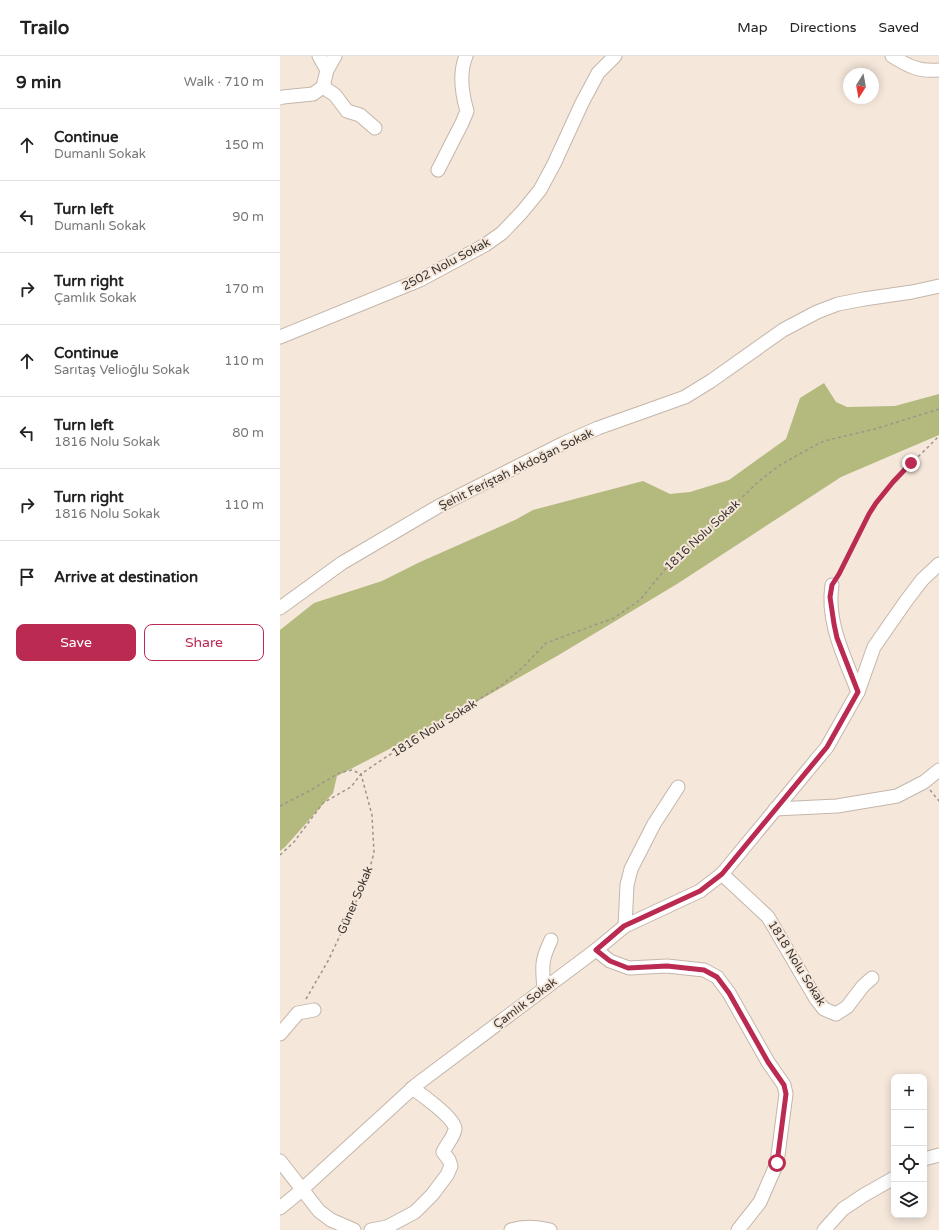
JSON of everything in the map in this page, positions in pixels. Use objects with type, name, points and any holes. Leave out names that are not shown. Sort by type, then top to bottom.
[{"type":"street","points":[[319,56],[327,70]]},
{"type":"street","points":[[280,98],[313,94],[323,87],[327,70],[335,56]]},
{"type":"street","points":[[438,170],[467,111],[463,99],[462,86],[464,60],[466,56]]},
{"type":"street","points":[[598,72],[604,56]]},
{"type":"street","name":"2502 Nolu Sokak","points":[[280,337],[420,280],[485,245],[502,233],[540,190],[598,72],[615,56]]},
{"type":"street","points":[[892,56],[908,66],[920,70],[939,70]]},
{"type":"street","points":[[323,87],[335,95],[347,112],[360,115],[375,128]]},
{"type":"street","name":"Şehit Feriştah Akdoğan Sokak","points":[[280,608],[342,563],[439,506],[564,442],[598,428],[685,397],[711,381],[784,330],[817,312],[845,303],[939,286]]},
{"type":"street","name":"Çamlık Sokak","points":[[280,1208],[302,1190],[412,1088],[596,950],[624,926],[700,891],[722,874],[827,747],[858,692],[874,647],[922,580],[939,564]]},
{"type":"street","points":[[832,585],[830,597],[835,631],[858,692]]},
{"type":"street","points":[[775,809],[837,806],[897,796],[924,782],[939,770]]},
{"type":"street","points":[[624,926],[627,885],[631,870],[654,824],[678,787]]},
{"type":"street","name":"1818 Nolu Sokak","points":[[722,874],[768,917],[816,999],[824,1009],[836,1014],[847,1007],[863,986],[872,978]]},
{"type":"street","points":[[544,989],[542,970],[543,960],[551,940]]},
{"type":"street","points":[[596,950],[610,961],[628,968],[667,966],[704,970],[717,977],[729,993],[768,1062],[784,1085],[786,1094],[777,1163],[760,1202],[738,1230]]},
{"type":"street","points":[[280,1034],[298,1013],[314,1010]]},
{"type":"street","points":[[372,1230],[387,1227],[415,1212],[432,1195],[447,1175],[451,1166],[449,1160],[443,1152],[455,1131],[455,1125],[448,1117],[412,1088]]},
{"type":"street","points":[[927,1158],[939,1155]]},
{"type":"street","points":[[280,1161],[318,1212],[331,1220],[356,1230]]},
{"type":"street","points":[[824,1230],[842,1209],[891,1180]]},
{"type":"street","points":[[511,1230],[528,1227],[533,1229],[550,1230]]},
{"type":"path","name":"1816 Nolu Sokak","points":[[280,855],[294,842],[323,803],[351,787],[361,774],[502,685],[522,668],[546,643],[614,618],[640,600],[676,556],[696,543],[759,481],[780,465],[824,441],[875,429],[939,409]]},
{"type":"path","points":[[832,585],[869,514],[880,498],[893,482],[939,436]]},
{"type":"path","points":[[280,806],[339,773],[352,770],[361,774]]},
{"type":"path","name":"Güner Sokak","points":[[298,1013],[328,961],[367,878],[374,853],[372,815],[361,774]]},
{"type":"path","points":[[924,782],[939,801]]},
{"type":"green space","points":[[824,383],[836,402],[847,407],[895,406],[939,394],[939,435],[841,477],[677,584],[557,656],[432,727],[337,776],[333,793],[280,851],[280,630],[314,603],[382,581],[420,562],[515,520],[533,510],[643,481],[670,494],[690,492],[729,480],[786,439],[800,398]]},
{"type":"route","points":[[777,1163],[786,1094],[784,1085],[768,1062],[729,993],[717,977],[704,970],[667,966],[628,968],[610,961],[596,950],[624,926],[700,891],[722,874],[827,747],[858,692],[837,638],[830,597],[832,585],[876,503],[884,492],[911,463]]}]
